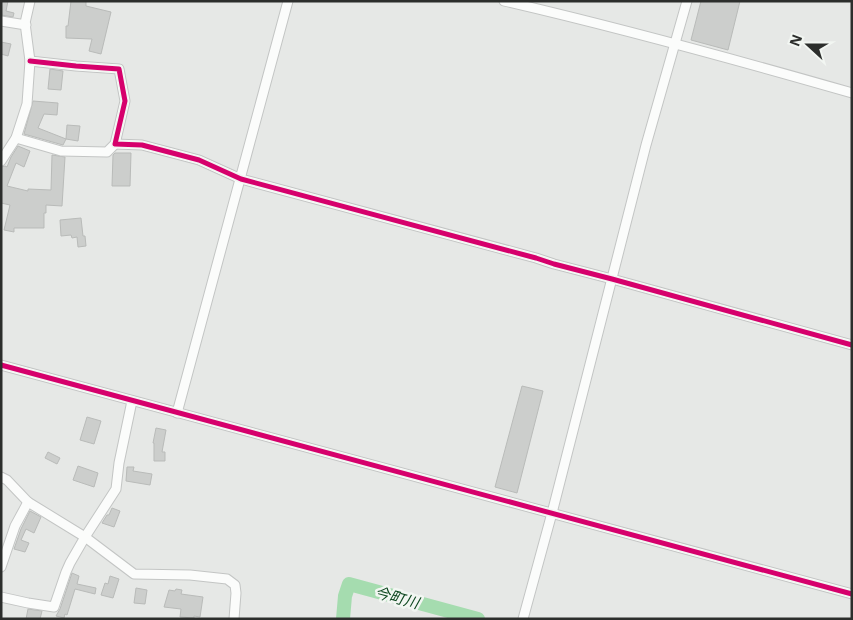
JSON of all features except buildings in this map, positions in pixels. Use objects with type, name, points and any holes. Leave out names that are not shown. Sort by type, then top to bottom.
[{"type":"street","points":[[1,161],[16,138],[27,104],[30,61],[26,25],[30,1]]},
{"type":"street","points":[[177,413],[288,1]]},
{"type":"street","points":[[504,1],[708,52],[852,93]]},
{"type":"street","points":[[524,619],[646,145],[687,1]]},
{"type":"street","points":[[1,21],[26,25]]},
{"type":"street","points":[[16,138],[61,151],[107,152],[115,144],[125,101],[119,69],[30,61]]},
{"type":"street","points":[[115,144],[142,145],[200,160],[240,179],[612,278],[852,345]]},
{"type":"street","points":[[1,365],[852,594]]},
{"type":"street","points":[[1,597],[54,607],[66,572],[85,537],[116,490],[119,463],[132,400]]},
{"type":"street","points":[[1,477],[7,480],[28,502],[85,537],[134,574],[190,575],[227,579],[235,585],[234,619]]},
{"type":"street","points":[[1,567],[4,552],[28,502]]},
{"type":"waterway","name":"今町川","points":[[343,619],[345,596],[349,584],[478,619]]},
{"type":"cycle path","points":[[30,61],[119,69],[125,101],[115,144],[142,145],[199,160],[241,179],[852,345]]},
{"type":"cycle path","points":[[1,365],[852,594]]}]
